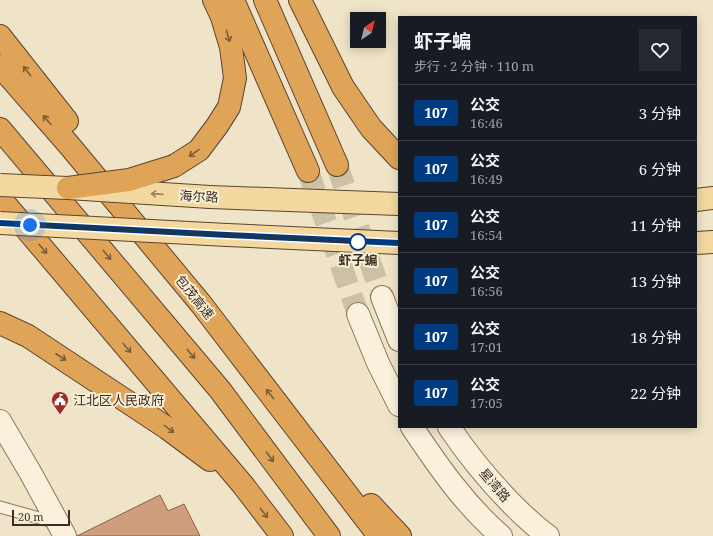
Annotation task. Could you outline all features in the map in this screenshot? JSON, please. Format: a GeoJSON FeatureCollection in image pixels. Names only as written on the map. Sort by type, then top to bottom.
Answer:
{"type":"FeatureCollection","features":[{"type":"Feature","properties":{"kind":"highway"},"geometry":{"type":"LineString","coordinates":[[68,188],[129,180],[174,166],[199,150],[229,107],[235,78],[231,47],[222,17],[214,0]]}},
{"type":"Feature","properties":{"kind":"highway"},"geometry":{"type":"LineString","coordinates":[[233,0],[308,171]]}},
{"type":"Feature","properties":{"kind":"highway"},"geometry":{"type":"LineString","coordinates":[[264,0],[337,165]]}},
{"type":"Feature","properties":{"kind":"highway"},"geometry":{"type":"LineString","coordinates":[[300,0],[343,87],[371,128],[398,157]]}},
{"type":"Feature","properties":{"kind":"highway"},"geometry":{"type":"LineString","coordinates":[[0,36],[145,219],[201,304]]}},
{"type":"Feature","properties":{"kind":"highway","name":"包茂高速"},"geometry":{"type":"LineString","coordinates":[[0,66],[69,145],[201,304],[379,536]]}},
{"type":"Feature","properties":{"kind":"highway"},"geometry":{"type":"LineString","coordinates":[[0,129],[220,390],[329,536]]}},
{"type":"Feature","properties":{"kind":"highway"},"geometry":{"type":"LineString","coordinates":[[0,198],[243,485],[282,536]]}},
{"type":"Feature","properties":{"kind":"highway"},"geometry":{"type":"LineString","coordinates":[[0,323],[28,336],[168,428],[243,485]]}},
{"type":"Feature","properties":{"kind":"highway"},"geometry":{"type":"LineString","coordinates":[[289,418],[400,536]]}},
{"type":"Feature","properties":{"kind":"main road","name":"海尔路"},"geometry":{"type":"LineString","coordinates":[[0,185],[210,197],[398,204]]}},
{"type":"Feature","properties":{"kind":"main road"},"geometry":{"type":"LineString","coordinates":[[697,200],[713,198]]}},
{"type":"Feature","properties":{"kind":"main road"},"geometry":{"type":"LineString","coordinates":[[0,223],[398,243]]}},
{"type":"Feature","properties":{"kind":"main road"},"geometry":{"type":"LineString","coordinates":[[697,243],[713,242]]}},
{"type":"Feature","properties":{"kind":"street"},"geometry":{"type":"LineString","coordinates":[[382,298],[398,338]]}},
{"type":"Feature","properties":{"kind":"street"},"geometry":{"type":"LineString","coordinates":[[358,314],[378,363],[398,403]]}},
{"type":"Feature","properties":{"kind":"street"},"geometry":{"type":"LineString","coordinates":[[0,421],[30,472],[61,530]]}},
{"type":"Feature","properties":{"kind":"street"},"geometry":{"type":"LineString","coordinates":[[413,428],[439,467],[482,520],[501,536]]}},
{"type":"Feature","properties":{"kind":"street","name":"星湾路"},"geometry":{"type":"LineString","coordinates":[[450,428],[462,446],[504,497],[548,536]]}},
{"type":"Feature","properties":{"kind":"lane"},"geometry":{"type":"LineString","coordinates":[[0,507],[61,530]]}},
{"type":"Feature","properties":{"kind":"building"},"geometry":{"type":"Polygon","coordinates":[[[160,495],[168,511],[184,504],[200,536],[77,536],[160,495]]]}},
{"type":"Feature","properties":{"kind":"tunnel"},"geometry":{"type":"LineString","coordinates":[[337,165],[382,297]]}},
{"type":"Feature","properties":{"kind":"tunnel"},"geometry":{"type":"LineString","coordinates":[[308,171],[358,314]]}},
{"type":"Feature","properties":{"kind":"bus line","name":"107"},"geometry":{"type":"LineString","coordinates":[[0,223],[398,243]]}},
{"type":"Feature","properties":{"kind":"place","name":"虾子蝙"},"geometry":{"type":"Point","coordinates":[358,242]}},
{"type":"Feature","properties":{"kind":"place","name":"江北区人民政府"},"geometry":{"type":"Point","coordinates":[60,415]}},
{"type":"Feature","properties":{"kind":"route"},"geometry":{"type":"LineString","coordinates":[[30,225],[358,242]]}}]}
